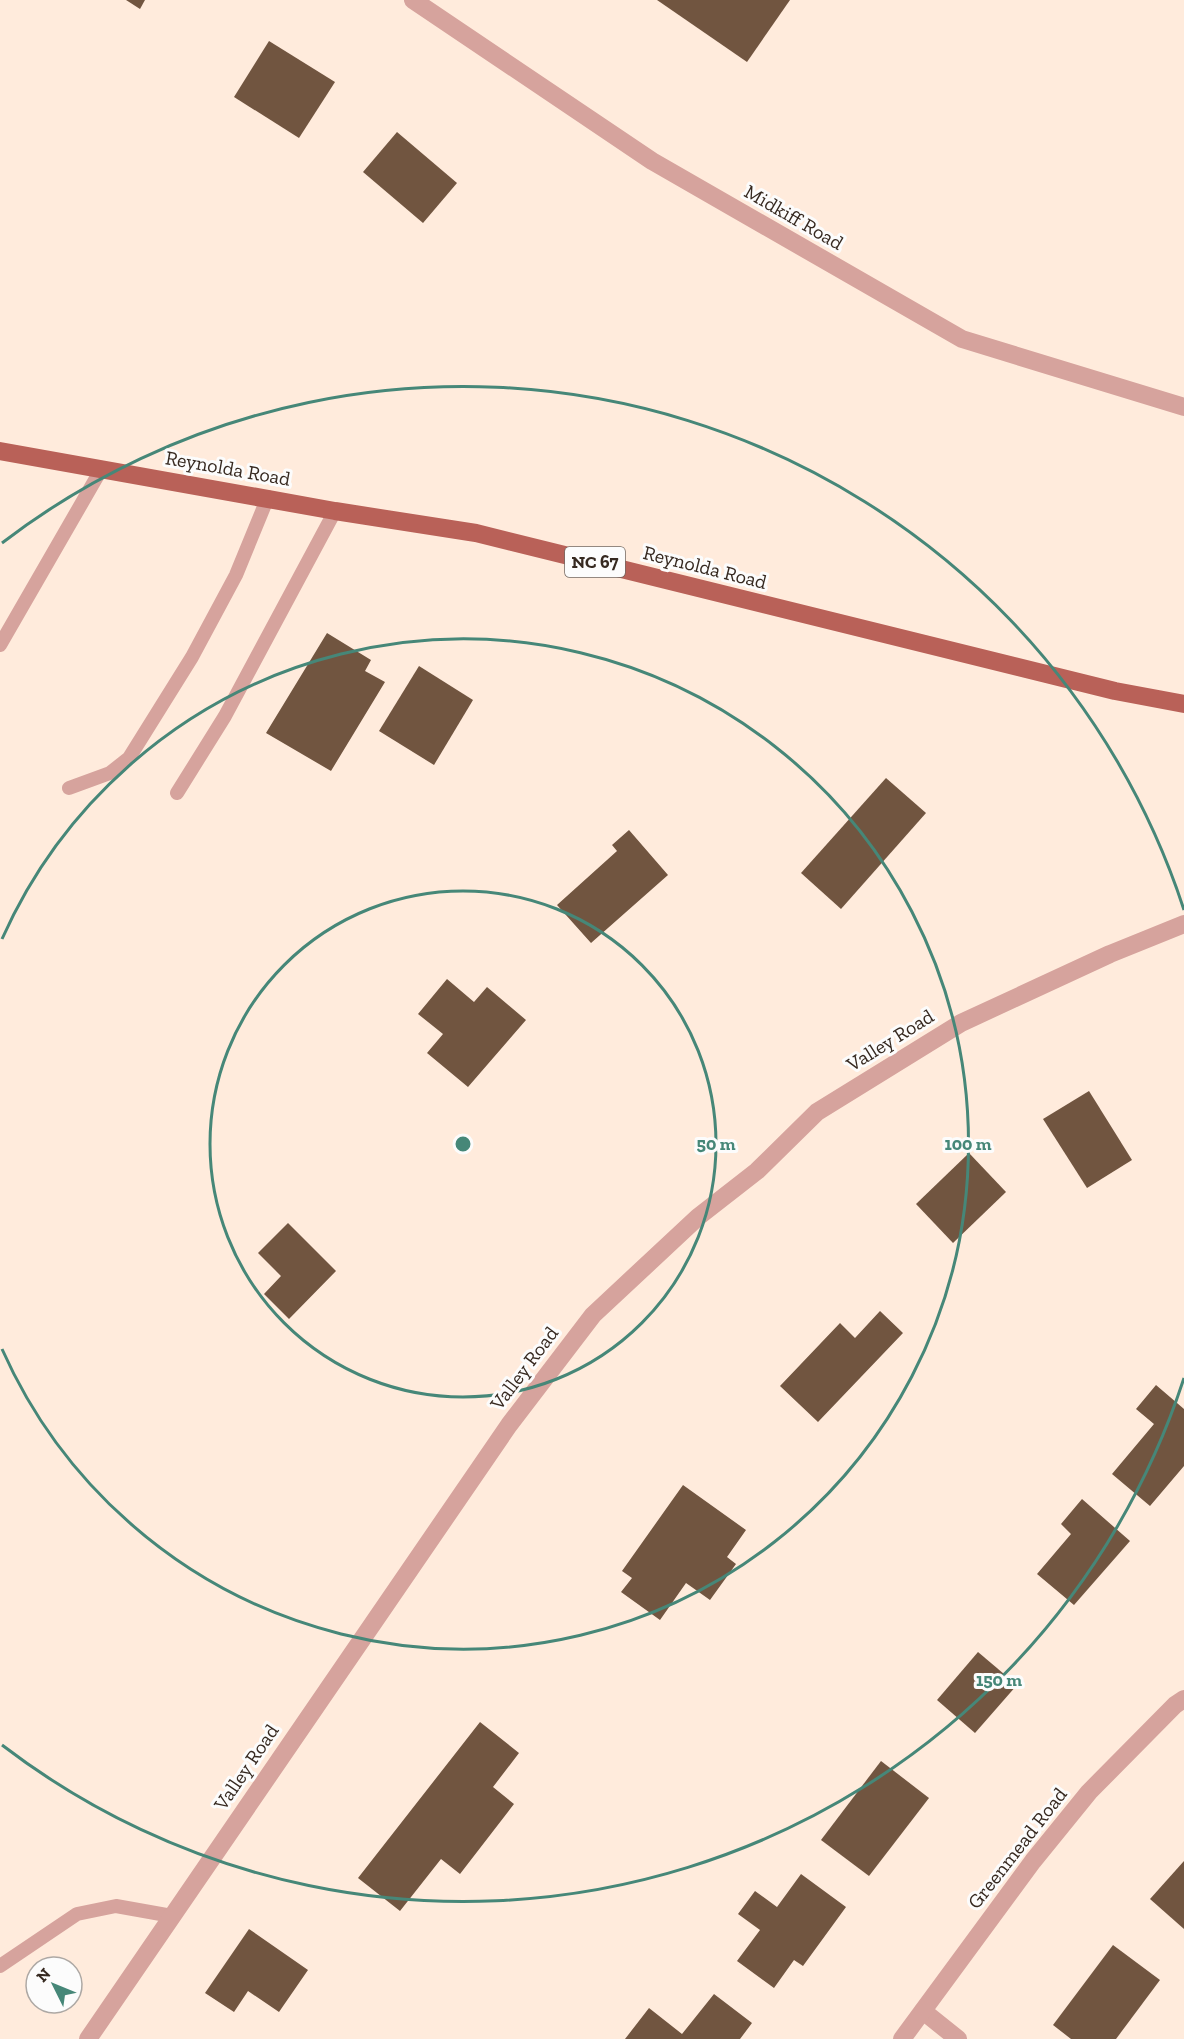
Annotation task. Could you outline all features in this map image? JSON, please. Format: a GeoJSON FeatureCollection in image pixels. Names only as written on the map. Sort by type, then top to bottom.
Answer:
{"type":"FeatureCollection","features":[{"type":"Feature","properties":{"kind":"main road","name":"Reynolda Road"},"geometry":{"type":"LineString","coordinates":[[0,451],[268,497],[335,511],[476,533],[1115,692],[1184,704]]}},
{"type":"Feature","properties":{"kind":"street","name":"Midkiff Road"},"geometry":{"type":"LineString","coordinates":[[413,0],[652,162],[962,339],[1184,407]]}},
{"type":"Feature","properties":{"kind":"street","name":"Valley Road"},"geometry":{"type":"LineString","coordinates":[[88,2039],[509,1425],[593,1315],[698,1217],[757,1171],[817,1112],[961,1023],[1110,954],[1184,924]]}},
{"type":"Feature","properties":{"kind":"street","name":"Greenmead Road"},"geometry":{"type":"LineString","coordinates":[[902,2039],[1033,1861],[1089,1792],[1174,1704],[1184,1699]]}},
{"type":"Feature","properties":{"kind":"street"},"geometry":{"type":"LineString","coordinates":[[923,2012],[958,2039]]}},
{"type":"Feature","properties":{"kind":"lane"},"geometry":{"type":"LineString","coordinates":[[0,645],[102,468]]}},
{"type":"Feature","properties":{"kind":"lane"},"geometry":{"type":"LineString","coordinates":[[69,788],[110,773],[129,758],[192,657],[230,586],[268,497]]}},
{"type":"Feature","properties":{"kind":"lane"},"geometry":{"type":"LineString","coordinates":[[177,793],[225,716],[335,511]]}},
{"type":"Feature","properties":{"kind":"lane"},"geometry":{"type":"LineString","coordinates":[[0,1966],[77,1914],[116,1906],[172,1916]]}},
{"type":"Feature","properties":{"kind":"building"},"geometry":{"type":"Polygon","coordinates":[[[126,0],[145,0],[140,9],[126,0]]]}},
{"type":"Feature","properties":{"kind":"building"},"geometry":{"type":"Polygon","coordinates":[[[657,0],[790,0],[747,62],[657,0]]]}},
{"type":"Feature","properties":{"kind":"building"},"geometry":{"type":"Polygon","coordinates":[[[269,41],[335,82],[299,138],[234,97],[269,41]]]}},
{"type":"Feature","properties":{"kind":"building"},"geometry":{"type":"Polygon","coordinates":[[[397,132],[457,183],[423,223],[363,172],[397,132]]]}},
{"type":"Feature","properties":{"kind":"building"},"geometry":{"type":"Polygon","coordinates":[[[327,633],[371,660],[365,671],[385,682],[331,771],[266,733],[327,633]]]}},
{"type":"Feature","properties":{"kind":"building"},"geometry":{"type":"Polygon","coordinates":[[[419,666],[473,700],[434,765],[379,731],[419,666]]]}},
{"type":"Feature","properties":{"kind":"building"},"geometry":{"type":"Polygon","coordinates":[[[886,778],[926,813],[841,909],[801,873],[886,778]]]}},
{"type":"Feature","properties":{"kind":"building"},"geometry":{"type":"Polygon","coordinates":[[[629,830],[668,875],[591,943],[557,905],[617,851],[612,845],[629,830]]]}},
{"type":"Feature","properties":{"kind":"building"},"geometry":{"type":"Polygon","coordinates":[[[447,979],[474,1002],[487,987],[526,1020],[468,1087],[427,1053],[443,1034],[418,1014],[447,979]]]}},
{"type":"Feature","properties":{"kind":"building"},"geometry":{"type":"Polygon","coordinates":[[[1089,1091],[1132,1160],[1087,1188],[1043,1119],[1089,1091]]]}},
{"type":"Feature","properties":{"kind":"building"},"geometry":{"type":"Polygon","coordinates":[[[969,1153],[1006,1192],[953,1243],[916,1204],[969,1153]]]}},
{"type":"Feature","properties":{"kind":"building"},"geometry":{"type":"Polygon","coordinates":[[[288,1223],[336,1271],[289,1319],[264,1294],[281,1276],[258,1253],[288,1223]]]}},
{"type":"Feature","properties":{"kind":"building"},"geometry":{"type":"Polygon","coordinates":[[[880,1311],[903,1333],[818,1422],[780,1386],[840,1323],[855,1338],[880,1311]]]}},
{"type":"Feature","properties":{"kind":"building"},"geometry":{"type":"Polygon","coordinates":[[[1156,1385],[1184,1409],[1184,1466],[1150,1506],[1112,1474],[1154,1424],[1136,1409],[1156,1385]]]}},
{"type":"Feature","properties":{"kind":"building"},"geometry":{"type":"Polygon","coordinates":[[[683,1485],[746,1530],[727,1557],[736,1564],[710,1600],[686,1583],[660,1620],[621,1592],[632,1578],[622,1571],[683,1485]]]}},
{"type":"Feature","properties":{"kind":"building"},"geometry":{"type":"Polygon","coordinates":[[[1082,1499],[1130,1541],[1074,1605],[1037,1574],[1071,1534],[1061,1524],[1082,1499]]]}},
{"type":"Feature","properties":{"kind":"building"},"geometry":{"type":"Polygon","coordinates":[[[978,1652],[1017,1685],[975,1733],[937,1700],[978,1652]]]}},
{"type":"Feature","properties":{"kind":"building"},"geometry":{"type":"Polygon","coordinates":[[[480,1722],[519,1753],[493,1787],[514,1804],[460,1874],[441,1859],[400,1911],[358,1878],[480,1722]]]}},
{"type":"Feature","properties":{"kind":"building"},"geometry":{"type":"Polygon","coordinates":[[[881,1761],[929,1798],[869,1876],[821,1840],[881,1761]]]}},
{"type":"Feature","properties":{"kind":"building"},"geometry":{"type":"Polygon","coordinates":[[[1184,1861],[1184,1929],[1150,1899],[1184,1861]]]}},
{"type":"Feature","properties":{"kind":"building"},"geometry":{"type":"Polygon","coordinates":[[[801,1874],[846,1907],[803,1966],[794,1960],[774,1988],[737,1961],[760,1930],[738,1914],[755,1891],[777,1907],[801,1874]]]}},
{"type":"Feature","properties":{"kind":"building"},"geometry":{"type":"Polygon","coordinates":[[[249,1929],[308,1970],[279,2012],[248,1991],[234,2012],[205,1993],[249,1929]]]}},
{"type":"Feature","properties":{"kind":"building"},"geometry":{"type":"Polygon","coordinates":[[[1113,1945],[1160,1980],[1116,2039],[1071,2039],[1053,2025],[1113,1945]]]}},
{"type":"Feature","properties":{"kind":"building"},"geometry":{"type":"Polygon","coordinates":[[[714,1994],[752,2023],[740,2039],[625,2039],[649,2008],[682,2034],[714,1994]]]}}]}
